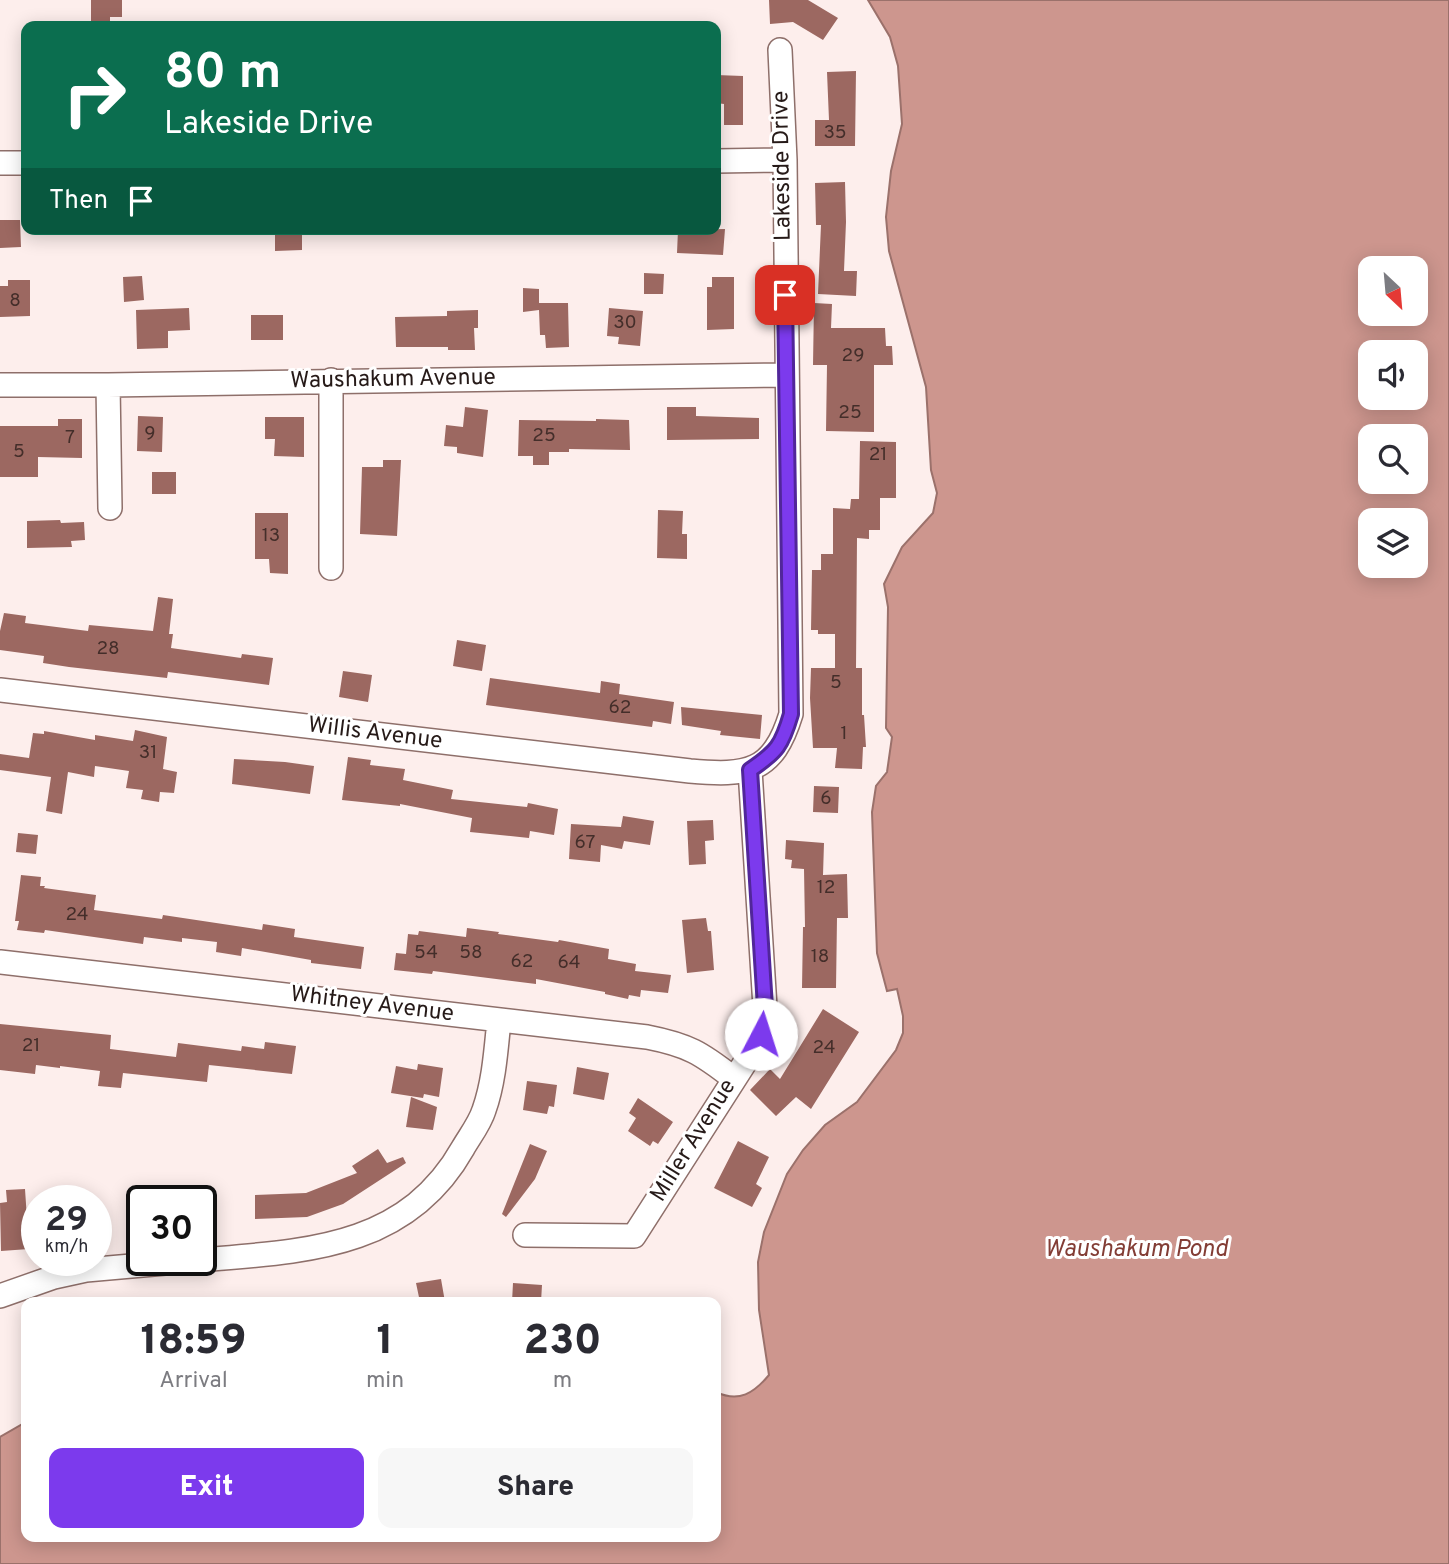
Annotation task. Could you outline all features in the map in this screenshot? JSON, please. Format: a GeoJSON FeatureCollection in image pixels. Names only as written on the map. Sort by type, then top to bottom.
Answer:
{"type":"FeatureCollection","features":[{"type":"Feature","properties":{"kind":"street","name":"Lakeside Drive"},"geometry":{"type":"LineString","coordinates":[[750,770],[771,756],[784,737],[791,714],[785,160],[780,50]]}},
{"type":"Feature","properties":{"kind":"street"},"geometry":{"type":"LineString","coordinates":[[721,161],[785,160]]}},
{"type":"Feature","properties":{"kind":"street"},"geometry":{"type":"LineString","coordinates":[[0,163],[21,163]]}},
{"type":"Feature","properties":{"kind":"street","name":"Waushakum Avenue"},"geometry":{"type":"LineString","coordinates":[[0,385],[786,375]]}},
{"type":"Feature","properties":{"kind":"street"},"geometry":{"type":"LineString","coordinates":[[331,380],[331,568]]}},
{"type":"Feature","properties":{"kind":"street"},"geometry":{"type":"LineString","coordinates":[[107,385],[110,508]]}},
{"type":"Feature","properties":{"kind":"street","name":"Willis Avenue"},"geometry":{"type":"LineString","coordinates":[[0,690],[690,771],[721,774],[750,770]]}},
{"type":"Feature","properties":{"kind":"street","name":"Miller Avenue"},"geometry":{"type":"LineString","coordinates":[[525,1235],[634,1236],[761,1034],[765,1007],[750,770]]}},
{"type":"Feature","properties":{"kind":"street","name":"Whitney Avenue"},"geometry":{"type":"LineString","coordinates":[[0,962],[679,1043],[706,1057],[733,1078]]}},
{"type":"Feature","properties":{"kind":"street"},"geometry":{"type":"LineString","coordinates":[[217,1259],[320,1247],[391,1223],[419,1204],[451,1169],[484,1111],[494,1067],[499,1020]]}},
{"type":"Feature","properties":{"kind":"street"},"geometry":{"type":"LineString","coordinates":[[0,1296],[54,1277],[86,1270],[126,1266]]}},
{"type":"Feature","properties":{"kind":"water","name":"Waushakum Pond"},"geometry":{"type":"Polygon","coordinates":[[[868,0],[1449,0],[1449,1564],[0,1564],[0,1437],[21,1425],[21,1542],[721,1542],[721,1394],[732,1397],[746,1394],[758,1387],[769,1375],[759,1310],[758,1262],[764,1232],[787,1174],[803,1150],[825,1125],[857,1102],[896,1050],[903,1033],[903,1016],[897,989],[887,991],[877,953],[872,812],[876,786],[887,772],[892,737],[886,728],[888,607],[884,584],[902,547],[933,513],[937,493],[931,470],[926,387],[889,251],[886,217],[891,171],[902,124],[898,66],[890,37],[868,0]]]}},
{"type":"Feature","properties":{"kind":"building"},"geometry":{"type":"Polygon","coordinates":[[[91,0],[122,0],[122,17],[110,17],[110,21],[91,21],[91,0]]]}},
{"type":"Feature","properties":{"kind":"building"},"geometry":{"type":"Polygon","coordinates":[[[769,0],[808,0],[838,18],[823,40],[793,22],[770,24],[769,0]]]}},
{"type":"Feature","properties":{"kind":"building"},"geometry":{"type":"Polygon","coordinates":[[[856,71],[855,146],[815,146],[815,120],[829,120],[827,72],[856,71]]]}},
{"type":"Feature","properties":{"kind":"building"},"geometry":{"type":"Polygon","coordinates":[[[721,75],[743,76],[743,125],[724,125],[724,104],[721,104],[721,75]]]}},
{"type":"Feature","properties":{"kind":"building"},"geometry":{"type":"Polygon","coordinates":[[[845,182],[844,271],[857,271],[856,296],[818,294],[821,225],[816,225],[815,183],[845,182]]]}},
{"type":"Feature","properties":{"kind":"building"},"geometry":{"type":"Polygon","coordinates":[[[0,220],[20,220],[21,247],[0,248],[0,220]]]}},
{"type":"Feature","properties":{"kind":"building"},"geometry":{"type":"Polygon","coordinates":[[[721,229],[725,229],[723,255],[677,253],[678,235],[721,235],[721,229]]]}},
{"type":"Feature","properties":{"kind":"building"},"geometry":{"type":"Polygon","coordinates":[[[275,235],[302,235],[302,250],[275,251],[275,235]]]}},
{"type":"Feature","properties":{"kind":"building"},"geometry":{"type":"Polygon","coordinates":[[[644,273],[664,274],[663,294],[644,294],[644,273]]]}},
{"type":"Feature","properties":{"kind":"building"},"geometry":{"type":"Polygon","coordinates":[[[142,276],[144,300],[124,302],[123,277],[142,276]]]}},
{"type":"Feature","properties":{"kind":"building"},"geometry":{"type":"Polygon","coordinates":[[[712,277],[734,277],[734,329],[707,330],[707,287],[712,287],[712,277]]]}},
{"type":"Feature","properties":{"kind":"building"},"geometry":{"type":"Polygon","coordinates":[[[8,280],[30,280],[30,316],[0,317],[0,286],[8,286],[8,280]]]}},
{"type":"Feature","properties":{"kind":"building"},"geometry":{"type":"Polygon","coordinates":[[[523,288],[539,289],[539,303],[568,303],[569,347],[546,348],[545,335],[540,335],[539,310],[523,312],[523,288]]]}},
{"type":"Feature","properties":{"kind":"building"},"geometry":{"type":"Polygon","coordinates":[[[814,303],[832,304],[831,328],[885,328],[886,346],[892,346],[893,365],[874,365],[874,432],[826,431],[827,365],[813,365],[814,303]]]}},
{"type":"Feature","properties":{"kind":"building"},"geometry":{"type":"Polygon","coordinates":[[[189,308],[190,330],[168,331],[168,348],[137,349],[136,310],[189,308]]]}},
{"type":"Feature","properties":{"kind":"building"},"geometry":{"type":"Polygon","coordinates":[[[609,308],[643,311],[640,346],[618,344],[619,337],[607,336],[609,308]]]}},
{"type":"Feature","properties":{"kind":"building"},"geometry":{"type":"Polygon","coordinates":[[[478,310],[478,328],[474,328],[475,350],[396,347],[395,317],[447,316],[447,311],[478,310]]]}},
{"type":"Feature","properties":{"kind":"building"},"geometry":{"type":"Polygon","coordinates":[[[251,315],[283,315],[283,340],[251,340],[251,315]]]}},
{"type":"Feature","properties":{"kind":"building"},"geometry":{"type":"Polygon","coordinates":[[[465,407],[488,410],[483,457],[457,453],[457,447],[444,446],[446,425],[463,427],[465,407]]]}},
{"type":"Feature","properties":{"kind":"building"},"geometry":{"type":"Polygon","coordinates":[[[667,407],[696,407],[696,416],[759,418],[759,439],[667,440],[667,407]]]}},
{"type":"Feature","properties":{"kind":"building"},"geometry":{"type":"Polygon","coordinates":[[[138,416],[163,417],[162,452],[137,451],[138,416]]]}},
{"type":"Feature","properties":{"kind":"building"},"geometry":{"type":"Polygon","coordinates":[[[265,417],[304,417],[304,457],[274,456],[275,439],[265,439],[265,417]]]}},
{"type":"Feature","properties":{"kind":"building"},"geometry":{"type":"Polygon","coordinates":[[[58,419],[82,419],[82,458],[38,457],[38,477],[0,477],[0,426],[58,426],[58,419]]]}},
{"type":"Feature","properties":{"kind":"building"},"geometry":{"type":"Polygon","coordinates":[[[519,420],[629,420],[630,450],[569,449],[569,452],[549,452],[549,465],[533,465],[533,456],[518,456],[519,420]]]}},
{"type":"Feature","properties":{"kind":"building"},"geometry":{"type":"Polygon","coordinates":[[[860,441],[896,442],[896,498],[880,498],[880,530],[869,530],[869,539],[857,538],[856,668],[862,668],[862,715],[866,747],[863,747],[862,769],[835,768],[837,748],[813,748],[810,698],[811,668],[835,668],[835,634],[818,634],[818,630],[811,630],[812,570],[821,570],[821,554],[833,554],[833,508],[850,509],[851,499],[859,499],[860,441]]]}},
{"type":"Feature","properties":{"kind":"building"},"geometry":{"type":"Polygon","coordinates":[[[383,460],[401,460],[397,536],[360,534],[362,467],[383,467],[383,460]]]}},
{"type":"Feature","properties":{"kind":"building"},"geometry":{"type":"Polygon","coordinates":[[[152,472],[176,472],[176,494],[152,494],[152,472]]]}},
{"type":"Feature","properties":{"kind":"building"},"geometry":{"type":"Polygon","coordinates":[[[658,510],[683,511],[682,534],[687,534],[687,559],[657,558],[658,510]]]}},
{"type":"Feature","properties":{"kind":"building"},"geometry":{"type":"Polygon","coordinates":[[[255,513],[288,513],[288,574],[270,573],[269,559],[255,559],[255,513]]]}},
{"type":"Feature","properties":{"kind":"building"},"geometry":{"type":"Polygon","coordinates":[[[60,520],[61,523],[84,522],[85,540],[71,541],[72,547],[27,548],[27,521],[60,520]]]}},
{"type":"Feature","properties":{"kind":"building"},"geometry":{"type":"Polygon","coordinates":[[[158,597],[173,599],[169,634],[173,634],[171,648],[241,658],[242,654],[273,658],[269,685],[168,672],[167,678],[69,667],[43,663],[44,656],[0,650],[4,613],[26,616],[25,623],[88,631],[89,625],[153,631],[158,597]]]}},
{"type":"Feature","properties":{"kind":"building"},"geometry":{"type":"Polygon","coordinates":[[[457,640],[486,645],[482,671],[453,666],[457,640]]]}},
{"type":"Feature","properties":{"kind":"building"},"geometry":{"type":"Polygon","coordinates":[[[343,671],[372,675],[368,702],[339,697],[343,671]]]}},
{"type":"Feature","properties":{"kind":"building"},"geometry":{"type":"Polygon","coordinates":[[[490,678],[600,693],[601,681],[620,684],[619,694],[674,702],[671,724],[653,721],[652,727],[486,705],[490,678]]]}},
{"type":"Feature","properties":{"kind":"building"},"geometry":{"type":"Polygon","coordinates":[[[681,707],[762,715],[760,739],[720,735],[721,731],[682,725],[681,707]]]}},
{"type":"Feature","properties":{"kind":"building"},"geometry":{"type":"Polygon","coordinates":[[[135,730],[167,737],[163,769],[177,772],[174,793],[160,792],[159,802],[141,799],[143,790],[126,788],[129,771],[95,766],[94,777],[68,772],[62,814],[46,811],[51,777],[0,770],[0,754],[29,758],[33,733],[44,734],[44,731],[95,740],[95,735],[133,741],[135,730]]]}},
{"type":"Feature","properties":{"kind":"building"},"geometry":{"type":"Polygon","coordinates":[[[348,757],[371,760],[370,765],[405,769],[403,780],[453,790],[451,799],[527,807],[528,803],[558,809],[554,835],[530,831],[529,838],[470,832],[472,818],[400,804],[342,800],[348,757]]]}},
{"type":"Feature","properties":{"kind":"building"},"geometry":{"type":"Polygon","coordinates":[[[234,759],[314,766],[310,794],[232,784],[234,759]]]}},
{"type":"Feature","properties":{"kind":"building"},"geometry":{"type":"Polygon","coordinates":[[[814,786],[839,787],[838,813],[813,812],[814,786]]]}},
{"type":"Feature","properties":{"kind":"building"},"geometry":{"type":"Polygon","coordinates":[[[623,816],[654,821],[650,845],[624,841],[622,849],[601,845],[600,862],[569,859],[571,824],[621,827],[623,816]]]}},
{"type":"Feature","properties":{"kind":"building"},"geometry":{"type":"Polygon","coordinates":[[[713,820],[714,840],[705,841],[706,864],[689,865],[687,821],[713,820]]]}},
{"type":"Feature","properties":{"kind":"building"},"geometry":{"type":"Polygon","coordinates":[[[18,833],[38,835],[36,854],[16,852],[18,833]]]}},
{"type":"Feature","properties":{"kind":"building"},"geometry":{"type":"Polygon","coordinates":[[[786,840],[824,843],[823,875],[847,874],[848,918],[837,918],[836,988],[802,988],[804,869],[791,868],[792,860],[785,859],[786,840]]]}},
{"type":"Feature","properties":{"kind":"building"},"geometry":{"type":"Polygon","coordinates":[[[21,875],[41,877],[40,886],[45,886],[44,888],[96,895],[94,910],[162,919],[163,915],[262,930],[263,924],[295,929],[294,937],[364,947],[361,969],[311,963],[311,960],[242,948],[241,956],[216,952],[217,942],[182,938],[182,942],[144,937],[143,944],[45,930],[44,933],[17,930],[19,921],[15,921],[21,875]]]}},
{"type":"Feature","properties":{"kind":"building"},"geometry":{"type":"Polygon","coordinates":[[[706,918],[708,931],[711,931],[714,970],[687,973],[682,920],[706,918]]]}},
{"type":"Feature","properties":{"kind":"building"},"geometry":{"type":"Polygon","coordinates":[[[467,928],[609,949],[608,959],[636,964],[635,971],[671,975],[668,993],[641,990],[640,997],[629,995],[628,999],[536,979],[536,984],[433,971],[432,974],[394,970],[396,953],[406,954],[408,934],[418,935],[419,931],[466,937],[467,928]]]}},
{"type":"Feature","properties":{"kind":"building"},"geometry":{"type":"Polygon","coordinates":[[[823,1009],[859,1032],[811,1109],[796,1097],[776,1116],[750,1090],[770,1069],[780,1079],[823,1009]]]}},
{"type":"Feature","properties":{"kind":"building"},"geometry":{"type":"Polygon","coordinates":[[[0,1024],[111,1035],[110,1049],[176,1057],[178,1043],[241,1051],[242,1046],[264,1049],[265,1042],[296,1046],[292,1074],[209,1065],[207,1082],[123,1073],[121,1088],[98,1086],[100,1071],[36,1065],[35,1074],[0,1070],[0,1024]]]}},
{"type":"Feature","properties":{"kind":"building"},"geometry":{"type":"Polygon","coordinates":[[[418,1064],[443,1068],[439,1097],[424,1094],[423,1098],[391,1093],[396,1066],[417,1070],[418,1064]]]}},
{"type":"Feature","properties":{"kind":"building"},"geometry":{"type":"Polygon","coordinates":[[[577,1067],[609,1073],[604,1100],[573,1094],[577,1067]]]}},
{"type":"Feature","properties":{"kind":"building"},"geometry":{"type":"Polygon","coordinates":[[[527,1081],[557,1085],[554,1107],[549,1106],[547,1114],[523,1110],[527,1081]]]}},
{"type":"Feature","properties":{"kind":"building"},"geometry":{"type":"Polygon","coordinates":[[[411,1097],[437,1107],[433,1130],[406,1127],[411,1097]]]}},
{"type":"Feature","properties":{"kind":"building"},"geometry":{"type":"Polygon","coordinates":[[[638,1098],[673,1122],[658,1144],[653,1141],[650,1146],[628,1131],[636,1118],[629,1113],[638,1098]]]}},
{"type":"Feature","properties":{"kind":"building"},"geometry":{"type":"Polygon","coordinates":[[[738,1141],[769,1157],[756,1184],[762,1188],[752,1207],[714,1188],[738,1141]]]}},
{"type":"Feature","properties":{"kind":"building"},"geometry":{"type":"Polygon","coordinates":[[[530,1144],[547,1151],[535,1179],[506,1217],[502,1214],[530,1144]]]}},
{"type":"Feature","properties":{"kind":"building"},"geometry":{"type":"Polygon","coordinates":[[[378,1149],[387,1163],[403,1157],[406,1163],[343,1204],[307,1217],[255,1219],[255,1195],[306,1193],[357,1173],[352,1166],[378,1149]]]}},
{"type":"Feature","properties":{"kind":"building"},"geometry":{"type":"Polygon","coordinates":[[[21,1189],[21,1250],[1,1251],[0,1203],[7,1202],[6,1190],[21,1189]]]}},
{"type":"Feature","properties":{"kind":"building"},"geometry":{"type":"Polygon","coordinates":[[[441,1279],[444,1297],[419,1297],[416,1283],[441,1279]]]}},
{"type":"Feature","properties":{"kind":"building"},"geometry":{"type":"Polygon","coordinates":[[[513,1283],[542,1285],[541,1297],[512,1297],[513,1283]]]}},
{"type":"Feature","properties":{"kind":"route"},"geometry":{"type":"LineString","coordinates":[[761,1034],[765,1007],[750,770],[771,756],[784,737],[791,714],[785,295]]}}]}
